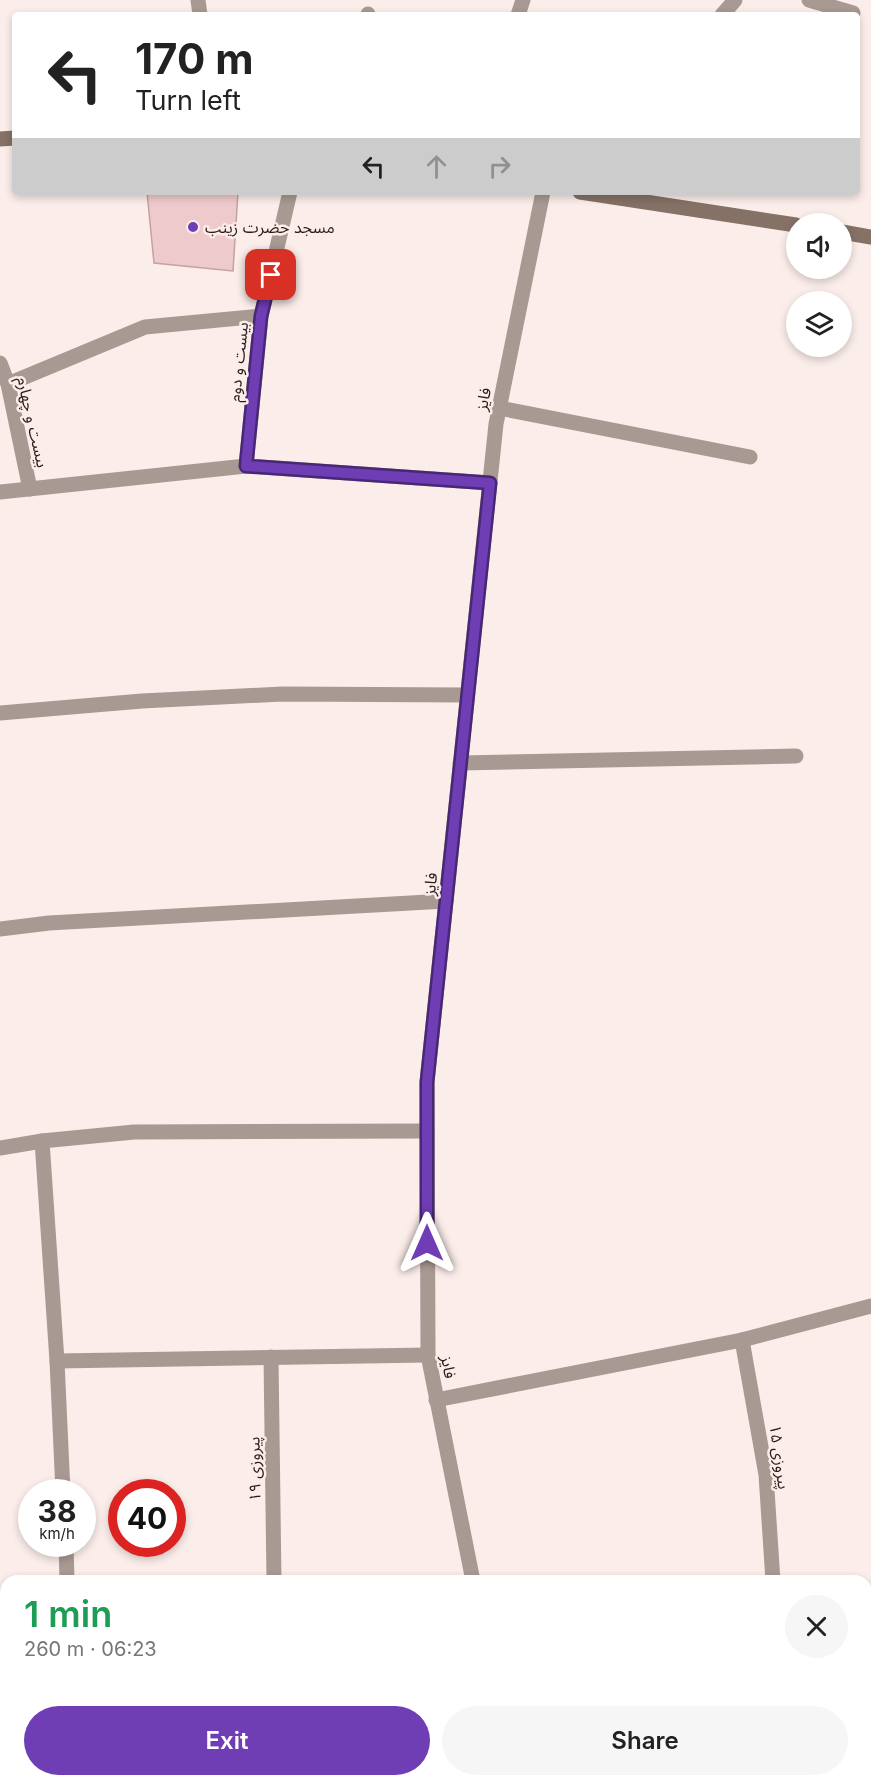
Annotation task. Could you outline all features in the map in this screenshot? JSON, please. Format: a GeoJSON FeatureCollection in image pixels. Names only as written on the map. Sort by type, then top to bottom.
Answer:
{"type":"FeatureCollection","features":[{"type":"Feature","properties":{"kind":"main road"},"geometry":{"type":"LineString","coordinates":[[601,195],[786,223]]}},
{"type":"Feature","properties":{"kind":"main road"},"geometry":{"type":"LineString","coordinates":[[852,234],[871,237]]}},
{"type":"Feature","properties":{"kind":"street"},"geometry":{"type":"LineString","coordinates":[[725,12],[735,0]]}},
{"type":"Feature","properties":{"kind":"street"},"geometry":{"type":"LineString","coordinates":[[809,0],[848,12]]}},
{"type":"Feature","properties":{"kind":"street","name":"بیست و دوم"},"geometry":{"type":"LineString","coordinates":[[246,466],[261,316],[289,195]]}},
{"type":"Feature","properties":{"kind":"street","name":"فایز"},"geometry":{"type":"LineString","coordinates":[[472,1575],[428,1355],[427,1082],[496,424],[542,195]]}},
{"type":"Feature","properties":{"kind":"street"},"geometry":{"type":"LineString","coordinates":[[8,384],[145,327],[261,316]]}},
{"type":"Feature","properties":{"kind":"street","name":"بیست و چهارم"},"geometry":{"type":"LineString","coordinates":[[0,363],[8,384],[30,489]]}},
{"type":"Feature","properties":{"kind":"street"},"geometry":{"type":"LineString","coordinates":[[500,408],[750,457]]}},
{"type":"Feature","properties":{"kind":"street"},"geometry":{"type":"LineString","coordinates":[[0,492],[246,466],[490,483]]}},
{"type":"Feature","properties":{"kind":"street"},"geometry":{"type":"LineString","coordinates":[[0,713],[142,701],[271,694],[467,695]]}},
{"type":"Feature","properties":{"kind":"street"},"geometry":{"type":"LineString","coordinates":[[460,763],[796,756]]}},
{"type":"Feature","properties":{"kind":"street"},"geometry":{"type":"LineString","coordinates":[[0,929],[49,923],[446,901]]}},
{"type":"Feature","properties":{"kind":"street"},"geometry":{"type":"LineString","coordinates":[[0,1148],[42,1141],[134,1132],[427,1131]]}},
{"type":"Feature","properties":{"kind":"street"},"geometry":{"type":"LineString","coordinates":[[42,1141],[62,1479]]}},
{"type":"Feature","properties":{"kind":"street"},"geometry":{"type":"LineString","coordinates":[[436,1400],[742,1340],[871,1306]]}},
{"type":"Feature","properties":{"kind":"street","name":"پیروزی ۱۵"},"geometry":{"type":"LineString","coordinates":[[742,1340],[766,1474],[773,1575]]}},
{"type":"Feature","properties":{"kind":"street"},"geometry":{"type":"LineString","coordinates":[[57,1361],[428,1355]]}},
{"type":"Feature","properties":{"kind":"street","name":"پیروزی ۱۹"},"geometry":{"type":"LineString","coordinates":[[271,1357],[274,1575]]}},
{"type":"Feature","properties":{"kind":"street"},"geometry":{"type":"LineString","coordinates":[[67,1557],[68,1575]]}},
{"type":"Feature","properties":{"kind":"building","name":"مسجد حضرت زینب"},"geometry":{"type":"Polygon","coordinates":[[[147,195],[238,195],[233,271],[154,263],[147,195]]]}},
{"type":"Feature","properties":{"kind":"place","name":"مسجد حضرت زینب"},"geometry":{"type":"Point","coordinates":[193,227]}},
{"type":"Feature","properties":{"kind":"route"},"geometry":{"type":"LineString","coordinates":[[271,275],[261,316],[246,466],[490,483],[427,1082],[427,1243]]}}]}
